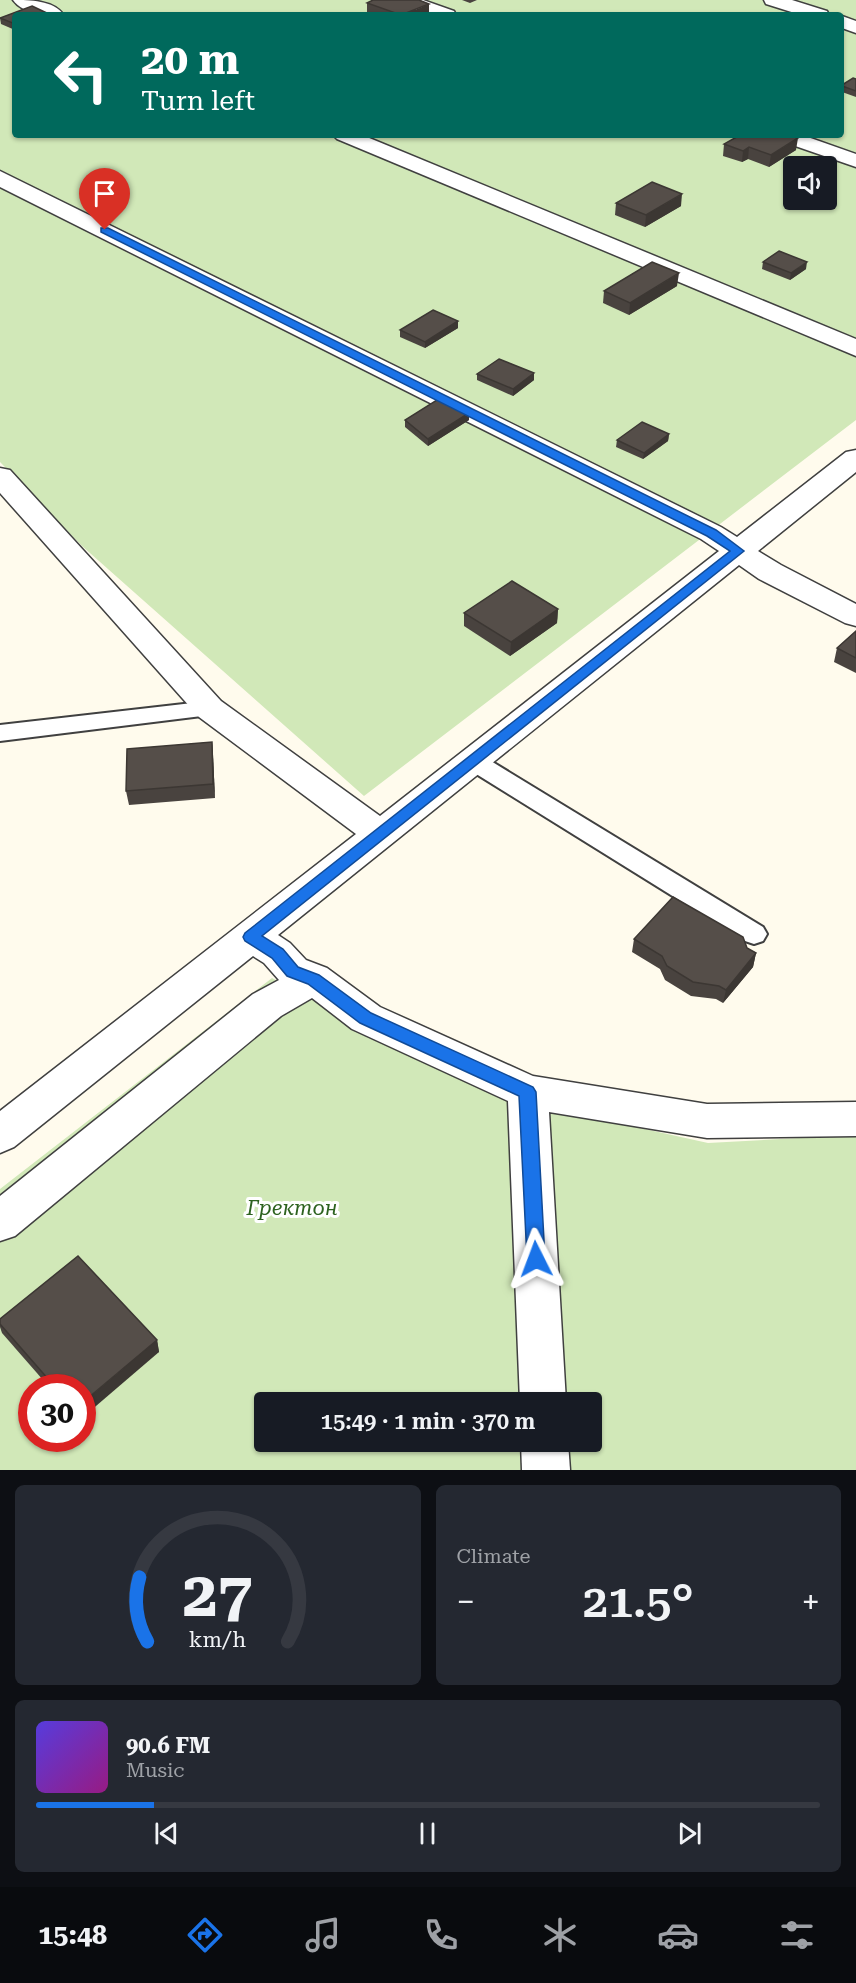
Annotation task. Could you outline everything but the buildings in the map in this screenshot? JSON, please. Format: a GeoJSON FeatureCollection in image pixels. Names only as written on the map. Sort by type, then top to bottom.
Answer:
{"type":"FeatureCollection","features":[{"type":"Feature","properties":{"kind":"street"},"geometry":{"type":"LineString","coordinates":[[39,8],[61,0]]}},
{"type":"Feature","properties":{"kind":"street"},"geometry":{"type":"LineString","coordinates":[[405,0],[439,12]]}},
{"type":"Feature","properties":{"kind":"street"},"geometry":{"type":"LineString","coordinates":[[772,0],[810,12]]}},
{"type":"Feature","properties":{"kind":"street"},"geometry":{"type":"LineString","coordinates":[[351,138],[856,348]]}},
{"type":"Feature","properties":{"kind":"street"},"geometry":{"type":"LineString","coordinates":[[790,138],[856,162]]}},
{"type":"Feature","properties":{"kind":"street"},"geometry":{"type":"LineString","coordinates":[[0,178],[711,533],[770,572],[856,616]]}},
{"type":"Feature","properties":{"kind":"street"},"geometry":{"type":"LineString","coordinates":[[0,1135],[856,458]]}},
{"type":"Feature","properties":{"kind":"street"},"geometry":{"type":"LineString","coordinates":[[0,476],[210,709],[380,834]]}},
{"type":"Feature","properties":{"kind":"street"},"geometry":{"type":"LineString","coordinates":[[251,937],[277,953],[293,971],[314,979],[366,1018],[528,1092],[707,1121],[856,1119]]}},
{"type":"Feature","properties":{"kind":"street"},"geometry":{"type":"LineString","coordinates":[[0,1222],[267,1005],[314,979]]}},
{"type":"Feature","properties":{"kind":"street"},"geometry":{"type":"LineString","coordinates":[[528,1092],[543,1392]]}},
{"type":"Feature","properties":{"kind":"street"},"geometry":{"type":"LineString","coordinates":[[545,1452],[546,1470]]}},
{"type":"Feature","properties":{"kind":"lane"},"geometry":{"type":"LineString","coordinates":[[0,733],[210,709]]}},
{"type":"Feature","properties":{"kind":"lane"},"geometry":{"type":"LineString","coordinates":[[473,760],[754,934]]}},
{"type":"Feature","properties":{"kind":"green space"},"geometry":{"type":"Polygon","coordinates":[[[0,0],[856,0],[856,420],[364,796],[82,546],[0,462],[0,0]]]}},
{"type":"Feature","properties":{"kind":"green space","name":"Гректон"},"geometry":{"type":"Polygon","coordinates":[[[272,978],[496,1096],[708,1143],[856,1135],[856,1470],[0,1470],[0,1189],[272,978]]]}},
{"type":"Feature","properties":{"kind":"route"},"geometry":{"type":"LineString","coordinates":[[105,230],[711,533],[738,551],[251,937],[277,953],[293,971],[314,979],[366,1018],[528,1092],[536,1259]]}}]}
